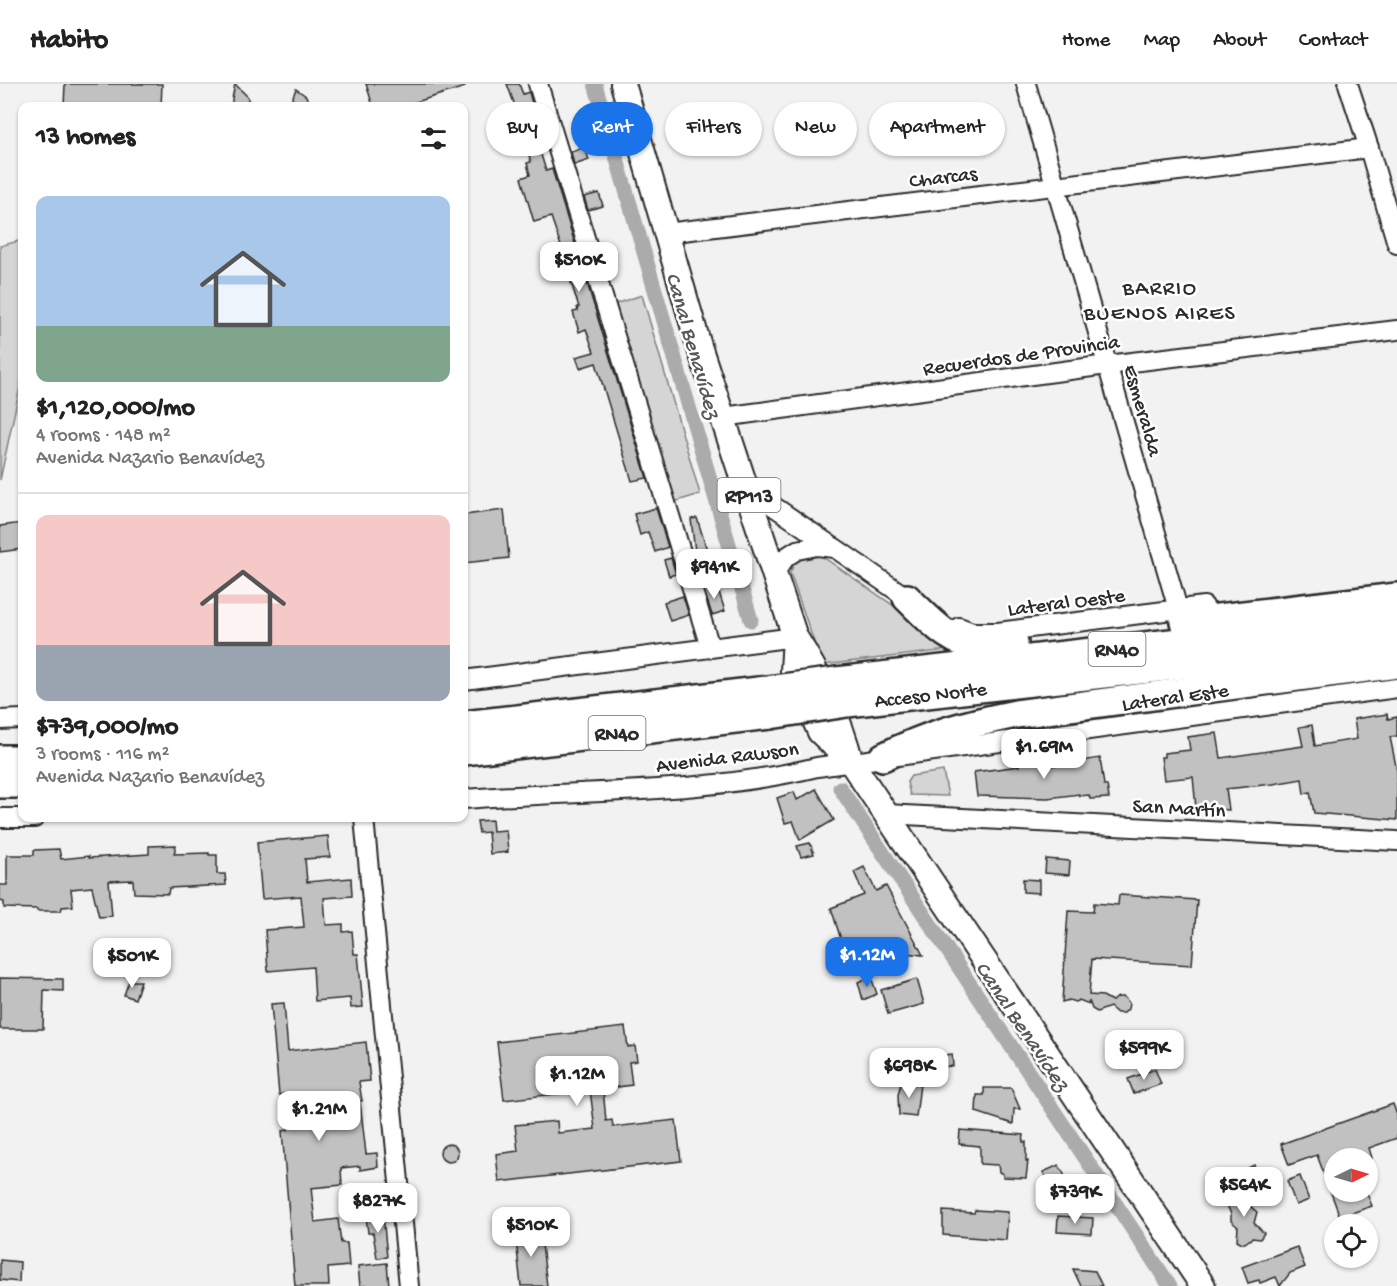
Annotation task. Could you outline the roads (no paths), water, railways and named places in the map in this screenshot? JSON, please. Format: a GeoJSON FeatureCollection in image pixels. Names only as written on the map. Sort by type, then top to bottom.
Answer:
{"type":"FeatureCollection","features":[{"type":"Feature","properties":{"kind":"highway"},"geometry":{"type":"LineString","coordinates":[[907,598],[945,633],[980,646],[1397,597]]}},
{"type":"Feature","properties":{"kind":"highway","name":"Acceso Norte"},"geometry":{"type":"LineString","coordinates":[[468,750],[765,703],[1397,617]]}},
{"type":"Feature","properties":{"kind":"highway","name":"Acceso Norte"},"geometry":{"type":"LineString","coordinates":[[842,692],[1397,641]]}},
{"type":"Feature","properties":{"kind":"highway"},"geometry":{"type":"LineString","coordinates":[[883,758],[906,746],[956,727],[1016,714],[1397,664]]}},
{"type":"Feature","properties":{"kind":"highway","name":"Acceso Norte"},"geometry":{"type":"LineString","coordinates":[[468,725],[765,703]]}},
{"type":"Feature","properties":{"kind":"highway"},"geometry":{"type":"LineString","coordinates":[[0,759],[18,759]]}},
{"type":"Feature","properties":{"kind":"highway"},"geometry":{"type":"LineString","coordinates":[[0,784],[18,784]]}},
{"type":"Feature","properties":{"kind":"main road","name":"RP113"},"geometry":{"type":"LineString","coordinates":[[623,84],[699,346],[795,637],[814,667],[842,727],[851,762],[1203,1286]]}},
{"type":"Feature","properties":{"kind":"street"},"geometry":{"type":"LineString","coordinates":[[538,84],[710,647]]}},
{"type":"Feature","properties":{"kind":"street","name":"Esmeralda"},"geometry":{"type":"LineString","coordinates":[[1026,84],[1178,609]]}},
{"type":"Feature","properties":{"kind":"street"},"geometry":{"type":"LineString","coordinates":[[1348,84],[1397,244]]}},
{"type":"Feature","properties":{"kind":"street","name":"Charcas"},"geometry":{"type":"LineString","coordinates":[[666,233],[1369,148]]}},
{"type":"Feature","properties":{"kind":"street","name":"Recuerdos de Provincia"},"geometry":{"type":"LineString","coordinates":[[723,417],[1107,365],[1397,330]]}},
{"type":"Feature","properties":{"kind":"street","name":"Lateral Oeste"},"geometry":{"type":"LineString","coordinates":[[747,488],[907,598],[952,624],[972,632],[998,632],[1397,584]]}},
{"type":"Feature","properties":{"kind":"street"},"geometry":{"type":"LineString","coordinates":[[774,573],[786,557],[797,550],[817,546],[835,548]]}},
{"type":"Feature","properties":{"kind":"street"},"geometry":{"type":"LineString","coordinates":[[468,679],[795,637]]}},
{"type":"Feature","properties":{"kind":"street","name":"Lateral Este"},"geometry":{"type":"LineString","coordinates":[[851,762],[1397,688]]}},
{"type":"Feature","properties":{"kind":"street"},"geometry":{"type":"LineString","coordinates":[[0,720],[18,719]]}},
{"type":"Feature","properties":{"kind":"street","name":"Avenida Rawson"},"geometry":{"type":"LineString","coordinates":[[468,799],[675,788],[851,762]]}},
{"type":"Feature","properties":{"kind":"street","name":"San Martín"},"geometry":{"type":"LineString","coordinates":[[886,814],[1397,841]]}},
{"type":"Feature","properties":{"kind":"street"},"geometry":{"type":"LineString","coordinates":[[0,818],[18,818]]}},
{"type":"Feature","properties":{"kind":"street"},"geometry":{"type":"LineString","coordinates":[[364,822],[409,1286]]}},
{"type":"Feature","properties":{"kind":"waterway","name":"Canal Benavídez"},"geometry":{"type":"LineString","coordinates":[[595,84],[751,620]]}},
{"type":"Feature","properties":{"kind":"waterway","name":"Canal Benavídez"},"geometry":{"type":"LineString","coordinates":[[840,788],[1170,1286]]}},
{"type":"Feature","properties":{"kind":"district","name":"BARRIO BUENOS AIRES"},"geometry":{"type":"Point","coordinates":[1160,298]}}]}
